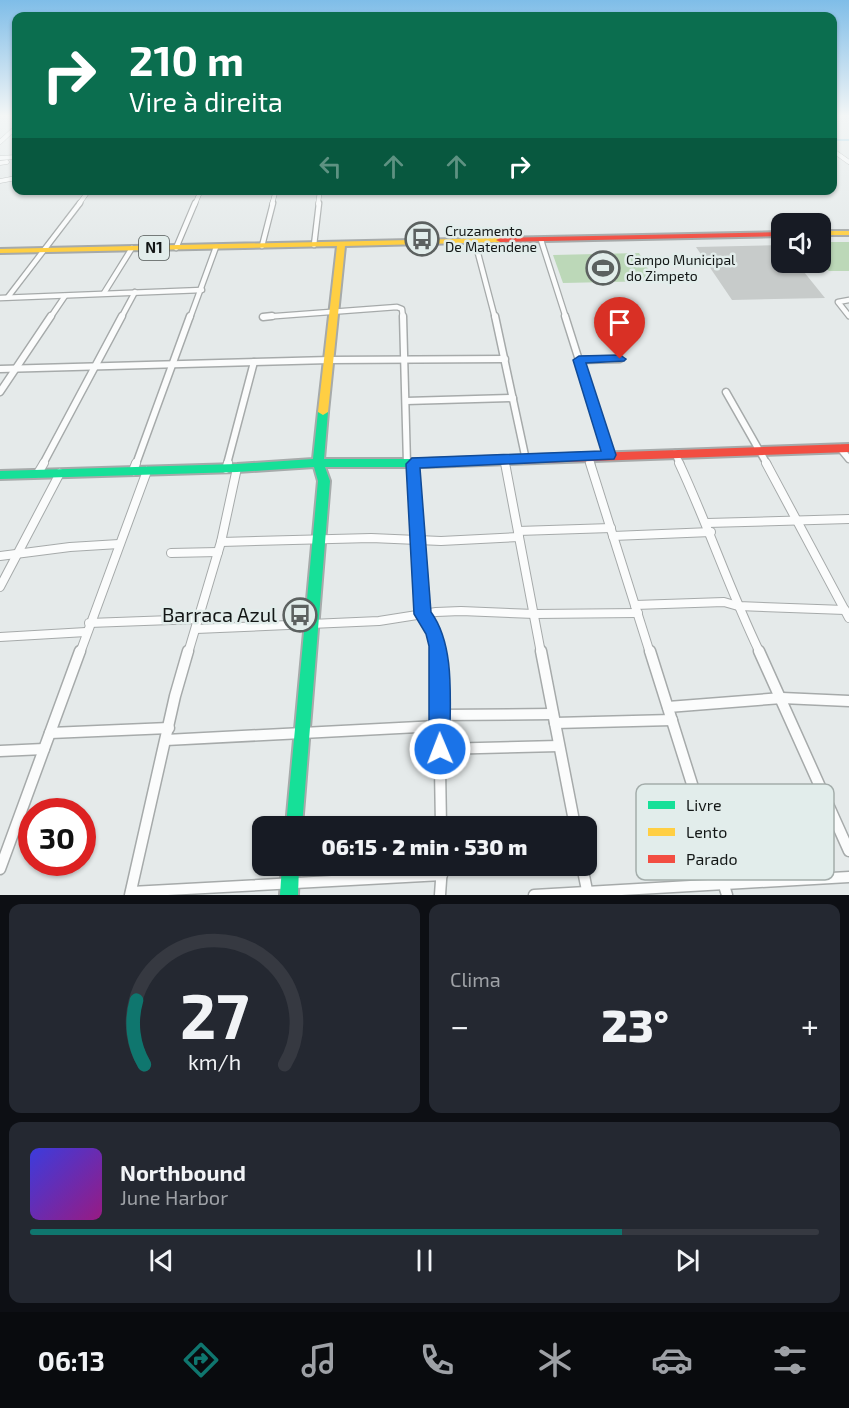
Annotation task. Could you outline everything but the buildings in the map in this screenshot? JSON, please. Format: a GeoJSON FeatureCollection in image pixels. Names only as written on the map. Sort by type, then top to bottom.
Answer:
{"type":"FeatureCollection","features":[{"type":"Feature","properties":{"kind":"main road"},"geometry":{"type":"LineString","coordinates":[[831,233],[849,232]]}},
{"type":"Feature","properties":{"kind":"main road","name":"N1"},"geometry":{"type":"LineString","coordinates":[[0,251],[771,234]]}},
{"type":"Feature","properties":{"kind":"main road"},"geometry":{"type":"LineString","coordinates":[[295,816],[324,481],[318,463],[341,245]]}},
{"type":"Feature","properties":{"kind":"main road"},"geometry":{"type":"LineString","coordinates":[[0,475],[318,463],[410,464],[845,448]]}},
{"type":"Feature","properties":{"kind":"street"},"geometry":{"type":"LineString","coordinates":[[0,163],[7,162]]}},
{"type":"Feature","properties":{"kind":"street"},"geometry":{"type":"LineString","coordinates":[[8,297],[46,250],[85,195]]}},
{"type":"Feature","properties":{"kind":"street"},"geometry":{"type":"LineString","coordinates":[[176,248],[199,195]]}},
{"type":"Feature","properties":{"kind":"street"},"geometry":{"type":"LineString","coordinates":[[262,246],[275,195]]}},
{"type":"Feature","properties":{"kind":"street"},"geometry":{"type":"LineString","coordinates":[[314,245],[319,195]]}},
{"type":"Feature","properties":{"kind":"street"},"geometry":{"type":"LineString","coordinates":[[541,240],[609,455]]}},
{"type":"Feature","properties":{"kind":"street"},"geometry":{"type":"LineString","coordinates":[[475,242],[505,359],[526,459]]}},
{"type":"Feature","properties":{"kind":"street"},"geometry":{"type":"LineString","coordinates":[[133,471],[202,290],[216,247]]}},
{"type":"Feature","properties":{"kind":"street"},"geometry":{"type":"LineString","coordinates":[[104,293],[132,248]]}},
{"type":"Feature","properties":{"kind":"street"},"geometry":{"type":"LineString","coordinates":[[0,298],[202,290]]}},
{"type":"Feature","properties":{"kind":"street"},"geometry":{"type":"LineString","coordinates":[[38,474],[135,291]]}},
{"type":"Feature","properties":{"kind":"street"},"geometry":{"type":"LineString","coordinates":[[0,392],[65,296]]}},
{"type":"Feature","properties":{"kind":"street"},"geometry":{"type":"LineString","coordinates":[[849,300],[838,302],[849,316]]}},
{"type":"Feature","properties":{"kind":"street"},"geometry":{"type":"LineString","coordinates":[[263,317],[402,309],[410,464],[422,614],[434,630],[438,646],[441,816]]}},
{"type":"Feature","properties":{"kind":"street"},"geometry":{"type":"LineString","coordinates":[[0,369],[330,360],[505,359]]}},
{"type":"Feature","properties":{"kind":"street"},"geometry":{"type":"LineString","coordinates":[[579,360],[620,359]]}},
{"type":"Feature","properties":{"kind":"street"},"geometry":{"type":"LineString","coordinates":[[254,362],[231,468],[219,547],[200,620],[188,648],[131,894],[290,889],[394,876]]}},
{"type":"Feature","properties":{"kind":"street"},"geometry":{"type":"LineString","coordinates":[[196,629],[379,621],[461,611],[535,614],[724,602],[738,606],[846,608],[726,392]]}},
{"type":"Feature","properties":{"kind":"street"},"geometry":{"type":"LineString","coordinates":[[406,401],[513,398]]}},
{"type":"Feature","properties":{"kind":"street"},"geometry":{"type":"LineString","coordinates":[[845,448],[849,459]]}},
{"type":"Feature","properties":{"kind":"street"},"geometry":{"type":"LineString","coordinates":[[675,453],[709,528],[738,606],[822,784]]}},
{"type":"Feature","properties":{"kind":"street"},"geometry":{"type":"LineString","coordinates":[[588,456],[692,784]]}},
{"type":"Feature","properties":{"kind":"street"},"geometry":{"type":"LineString","coordinates":[[504,460],[573,816]]}},
{"type":"Feature","properties":{"kind":"street"},"geometry":{"type":"LineString","coordinates":[[0,869],[147,471]]}},
{"type":"Feature","properties":{"kind":"street"},"geometry":{"type":"LineString","coordinates":[[0,587],[60,473]]}},
{"type":"Feature","properties":{"kind":"street"},"geometry":{"type":"LineString","coordinates":[[171,553],[319,539],[416,538],[441,541],[518,534],[709,528],[849,519]]}},
{"type":"Feature","properties":{"kind":"street"},"geometry":{"type":"LineString","coordinates":[[0,556],[61,548],[119,544]]}},
{"type":"Feature","properties":{"kind":"street"},"geometry":{"type":"LineString","coordinates":[[0,638],[88,627],[200,620]]}},
{"type":"Feature","properties":{"kind":"street"},"geometry":{"type":"LineString","coordinates":[[668,707],[782,698],[849,701]]}},
{"type":"Feature","properties":{"kind":"street"},"geometry":{"type":"LineString","coordinates":[[439,715],[672,720]]}},
{"type":"Feature","properties":{"kind":"street"},"geometry":{"type":"LineString","coordinates":[[166,740],[303,735],[438,726]]}},
{"type":"Feature","properties":{"kind":"street"},"geometry":{"type":"LineString","coordinates":[[50,733],[168,728]]}},
{"type":"Feature","properties":{"kind":"street"},"geometry":{"type":"LineString","coordinates":[[440,749],[559,746]]}},
{"type":"Feature","properties":{"kind":"street"},"geometry":{"type":"LineString","coordinates":[[0,751],[44,749]]}},
{"type":"Feature","properties":{"kind":"street"},"geometry":{"type":"LineString","coordinates":[[834,809],[844,830],[849,851]]}},
{"type":"Feature","properties":{"kind":"street"},"geometry":{"type":"LineString","coordinates":[[440,895],[442,876]]}},
{"type":"Feature","properties":{"kind":"street"},"geometry":{"type":"LineString","coordinates":[[584,876],[588,894]]}},
{"type":"Feature","properties":{"kind":"street"},"geometry":{"type":"LineString","coordinates":[[834,878],[849,877]]}},
{"type":"Feature","properties":{"kind":"street"},"geometry":{"type":"LineString","coordinates":[[723,880],[727,895]]}},
{"type":"Feature","properties":{"kind":"street"},"geometry":{"type":"LineString","coordinates":[[534,895],[588,894],[786,880]]}},
{"type":"Feature","properties":{"kind":"green space"},"geometry":{"type":"Polygon","coordinates":[[[831,242],[849,242],[849,271],[831,271],[831,242]]]}},
{"type":"Feature","properties":{"kind":"green space","name":"Campo Municipal do Zimpeto"},"geometry":{"type":"Polygon","coordinates":[[[639,253],[655,281],[563,283],[553,255],[639,253]]]}},
{"type":"Feature","properties":{"kind":"traffic: fast"},"geometry":{"type":"LineString","coordinates":[[295,816],[324,481],[318,463],[323,412]]}},
{"type":"Feature","properties":{"kind":"traffic: fast"},"geometry":{"type":"LineString","coordinates":[[0,475],[237,468],[318,463],[427,463]]}},
{"type":"Feature","properties":{"kind":"traffic: fast"},"geometry":{"type":"LineString","coordinates":[[289,895],[290,876]]}},
{"type":"Feature","properties":{"kind":"traffic: slow"},"geometry":{"type":"LineString","coordinates":[[831,233],[849,233]]}},
{"type":"Feature","properties":{"kind":"traffic: slow"},"geometry":{"type":"LineString","coordinates":[[0,251],[500,240]]}},
{"type":"Feature","properties":{"kind":"traffic: slow"},"geometry":{"type":"LineString","coordinates":[[323,412],[341,245]]}},
{"type":"Feature","properties":{"kind":"traffic: jam"},"geometry":{"type":"LineString","coordinates":[[500,240],[771,234]]}},
{"type":"Feature","properties":{"kind":"traffic: jam"},"geometry":{"type":"LineString","coordinates":[[427,463],[849,448]]}},
{"type":"Feature","properties":{"kind":"place","name":"Cruzamento De Matendene"},"geometry":{"type":"Point","coordinates":[422,239]}},
{"type":"Feature","properties":{"kind":"place","name":"Campo Municipal do Zimpeto"},"geometry":{"type":"Point","coordinates":[603,268]}},
{"type":"Feature","properties":{"kind":"place","name":"Barraca Azul"},"geometry":{"type":"Point","coordinates":[300,615]}},
{"type":"Feature","properties":{"kind":"route"},"geometry":{"type":"LineString","coordinates":[[440,749],[438,646],[434,630],[422,614],[412,464],[609,455],[579,360],[620,359]]}}]}
